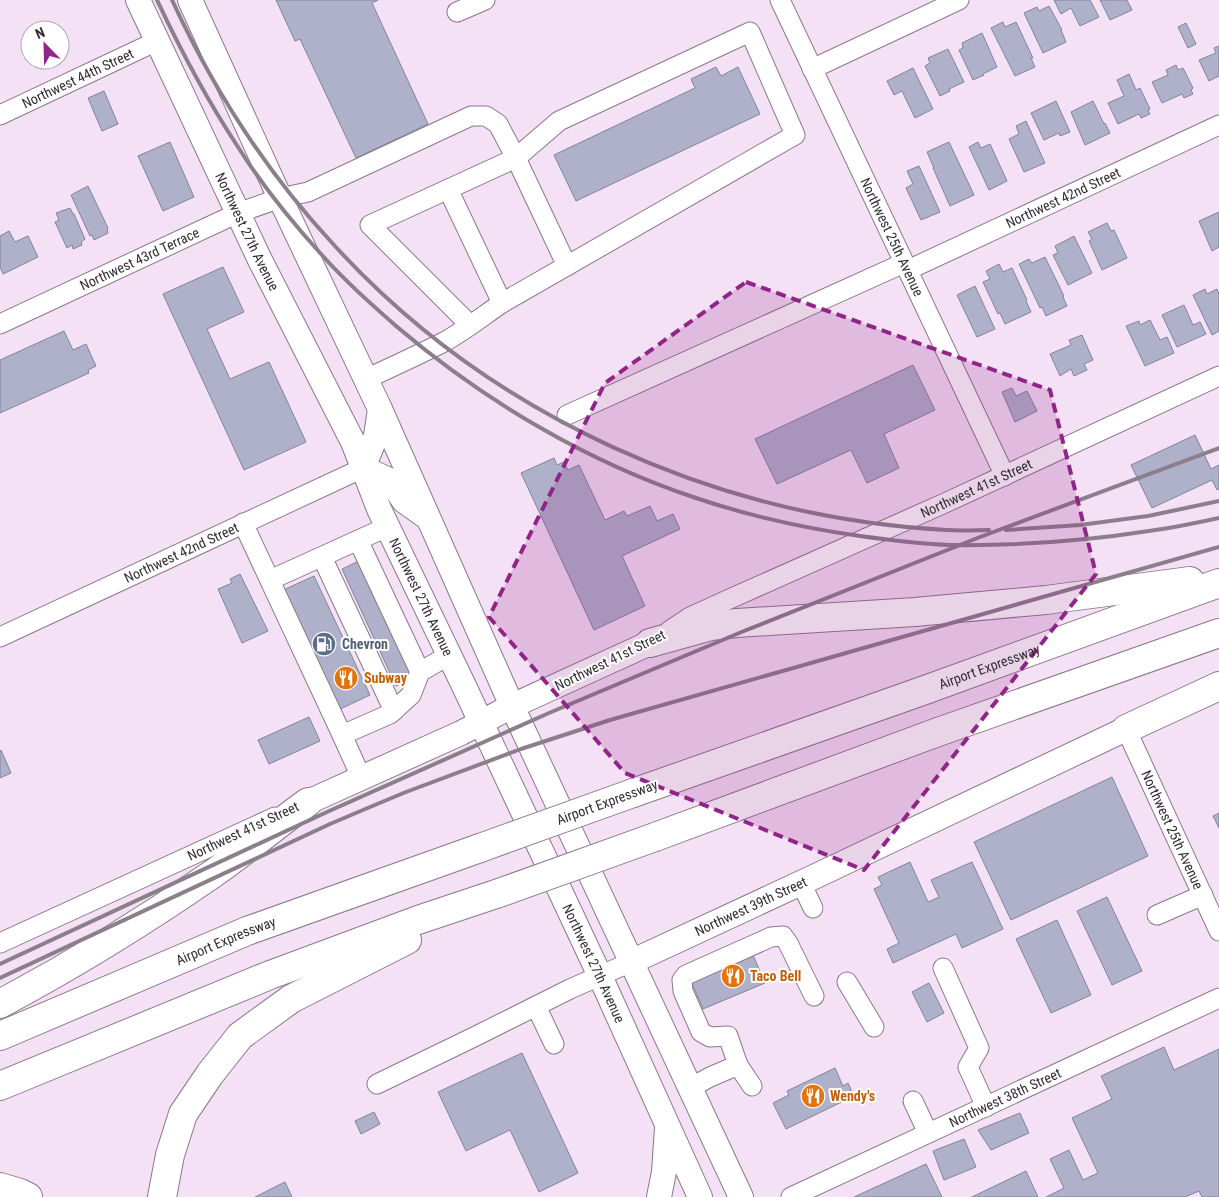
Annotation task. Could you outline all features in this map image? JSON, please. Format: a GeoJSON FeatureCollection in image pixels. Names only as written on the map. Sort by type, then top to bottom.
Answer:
{"type":"FeatureCollection","features":[{"type":"Feature","properties":{"kind":"highway"},"geometry":{"type":"LineString","coordinates":[[650,643],[711,626],[915,612],[1046,600],[1219,576]]}},
{"type":"Feature","properties":{"kind":"highway","name":"Airport Expressway"},"geometry":{"type":"LineString","coordinates":[[0,1036],[247,931],[1219,583]]}},
{"type":"Feature","properties":{"kind":"highway"},"geometry":{"type":"LineString","coordinates":[[0,1086],[270,975],[418,920],[499,893],[938,732],[1219,633]]}},
{"type":"Feature","properties":{"kind":"highway"},"geometry":{"type":"LineString","coordinates":[[1126,729],[1219,686]]}},
{"type":"Feature","properties":{"kind":"highway"},"geometry":{"type":"LineString","coordinates":[[0,1004],[138,924],[212,874],[308,802]]}},
{"type":"Feature","properties":{"kind":"highway"},"geometry":{"type":"LineString","coordinates":[[162,1197],[170,1155],[183,1114],[210,1074],[240,1036],[291,999],[499,893]]}},
{"type":"Feature","properties":{"kind":"highway"},"geometry":{"type":"LineString","coordinates":[[0,1188],[28,1197]]}},
{"type":"Feature","properties":{"kind":"main road","name":"Northwest 27th Avenue"},"geometry":{"type":"LineString","coordinates":[[138,0],[259,258],[353,442],[387,527],[600,976],[700,1197]]}},
{"type":"Feature","properties":{"kind":"main road"},"geometry":{"type":"LineString","coordinates":[[190,0],[280,198],[366,378],[512,706],[741,1197]]}},
{"type":"Feature","properties":{"kind":"main road"},"geometry":{"type":"LineString","coordinates":[[380,409],[376,436],[362,468],[386,479],[404,501],[428,518]]}},
{"type":"Feature","properties":{"kind":"main road","name":"Northwest 41st Street"},"geometry":{"type":"LineString","coordinates":[[308,802],[650,643]]}},
{"type":"Feature","properties":{"kind":"main road","name":"Northwest 39th Street"},"geometry":{"type":"LineString","coordinates":[[631,962],[801,883],[930,826],[1126,729]]}},
{"type":"Feature","properties":{"kind":"main road"},"geometry":{"type":"LineString","coordinates":[[659,1197],[664,1172],[667,1126]]}},
{"type":"Feature","properties":{"kind":"street"},"geometry":{"type":"LineString","coordinates":[[457,12],[485,0]]}},
{"type":"Feature","properties":{"kind":"street","name":"Northwest 25th Avenue"},"geometry":{"type":"LineString","coordinates":[[780,0],[1005,476]]}},
{"type":"Feature","properties":{"kind":"street"},"geometry":{"type":"LineString","coordinates":[[812,69],[959,0]]}},
{"type":"Feature","properties":{"kind":"street"},"geometry":{"type":"LineString","coordinates":[[366,378],[444,342],[470,325],[502,303],[795,135],[750,32],[559,121],[516,158],[370,225],[470,325]]}},
{"type":"Feature","properties":{"kind":"street","name":"Northwest 44th Street"},"geometry":{"type":"LineString","coordinates":[[0,115],[156,41]]}},
{"type":"Feature","properties":{"kind":"street","name":"Northwest 43rd Terrace"},"geometry":{"type":"LineString","coordinates":[[0,324],[238,213],[280,198],[308,192],[471,116],[486,116],[498,124],[567,266]]}},
{"type":"Feature","properties":{"kind":"street","name":"Northwest 42nd Street"},"geometry":{"type":"LineString","coordinates":[[567,415],[906,266],[1219,125]]}},
{"type":"Feature","properties":{"kind":"street"},"geometry":{"type":"LineString","coordinates":[[448,189],[502,303]]}},
{"type":"Feature","properties":{"kind":"street","name":"Northwest 41st Street"},"geometry":{"type":"LineString","coordinates":[[650,643],[690,617],[1005,476],[1219,376]]}},
{"type":"Feature","properties":{"kind":"street","name":"Northwest 42nd Street"},"geometry":{"type":"LineString","coordinates":[[0,636],[362,468]]}},
{"type":"Feature","properties":{"kind":"street"},"geometry":{"type":"LineString","coordinates":[[243,523],[361,777]]}},
{"type":"Feature","properties":{"kind":"street"},"geometry":{"type":"LineString","coordinates":[[270,580],[387,527]]}},
{"type":"Feature","properties":{"kind":"street"},"geometry":{"type":"LineString","coordinates":[[358,540],[420,672]]}},
{"type":"Feature","properties":{"kind":"street"},"geometry":{"type":"LineString","coordinates":[[322,557],[394,711]]}},
{"type":"Feature","properties":{"kind":"street"},"geometry":{"type":"LineString","coordinates":[[342,735],[390,714],[411,695],[420,672],[449,656]]}},
{"type":"Feature","properties":{"kind":"street","name":"Northwest 25th Avenue"},"geometry":{"type":"LineString","coordinates":[[1126,729],[1219,931]]}},
{"type":"Feature","properties":{"kind":"street","name":"Northwest 41st Street"},"geometry":{"type":"LineString","coordinates":[[0,943],[308,802]]}},
{"type":"Feature","properties":{"kind":"street"},"geometry":{"type":"LineString","coordinates":[[801,883],[813,908]]}},
{"type":"Feature","properties":{"kind":"street"},"geometry":{"type":"LineString","coordinates":[[1157,915],[1203,895]]}},
{"type":"Feature","properties":{"kind":"street"},"geometry":{"type":"LineString","coordinates":[[752,1086],[738,1065],[728,1036],[710,1037],[701,1032],[683,991],[682,980],[686,975],[771,936],[783,936],[814,996]]}},
{"type":"Feature","properties":{"kind":"street","name":"Northwest 39th Street"},"geometry":{"type":"LineString","coordinates":[[377,1084],[570,989],[631,962]]}},
{"type":"Feature","properties":{"kind":"street"},"geometry":{"type":"LineString","coordinates":[[943,968],[979,1048],[968,1067],[986,1107]]}},
{"type":"Feature","properties":{"kind":"street"},"geometry":{"type":"LineString","coordinates":[[846,982],[874,1027]]}},
{"type":"Feature","properties":{"kind":"street","name":"Northwest 38th Street"},"geometry":{"type":"LineString","coordinates":[[791,1197],[1219,998]]}},
{"type":"Feature","properties":{"kind":"street"},"geometry":{"type":"LineString","coordinates":[[536,1006],[554,1044]]}},
{"type":"Feature","properties":{"kind":"street"},"geometry":{"type":"LineString","coordinates":[[690,1088],[738,1065]]}},
{"type":"Feature","properties":{"kind":"street"},"geometry":{"type":"LineString","coordinates":[[913,1101],[928,1133]]}},
{"type":"Feature","properties":{"kind":"highlighted area"},"geometry":{"type":"Polygon","coordinates":[[[746,282],[1050,390],[1096,574],[864,870],[625,773],[489,617],[605,383],[746,282]]]}},
{"type":"Feature","properties":{"kind":"building"},"geometry":{"type":"Polygon","coordinates":[[[276,0],[378,0],[372,3],[428,124],[356,158],[300,39],[295,41],[276,0]]]}},
{"type":"Feature","properties":{"kind":"building"},"geometry":{"type":"Polygon","coordinates":[[[1054,0],[1090,0],[1099,17],[1080,26],[1071,8],[1061,14],[1054,0]]]}},
{"type":"Feature","properties":{"kind":"building"},"geometry":{"type":"Polygon","coordinates":[[[1100,0],[1127,0],[1132,10],[1110,20],[1100,0]]]}},
{"type":"Feature","properties":{"kind":"building"},"geometry":{"type":"Polygon","coordinates":[[[1049,6],[1062,30],[1066,42],[1043,53],[1024,13],[1037,7],[1039,11],[1049,6]]]}},
{"type":"Feature","properties":{"kind":"building"},"geometry":{"type":"Polygon","coordinates":[[[1003,22],[1005,27],[1016,22],[1033,58],[1031,58],[1035,67],[1015,76],[991,28],[1003,22]]]}},
{"type":"Feature","properties":{"kind":"building"},"geometry":{"type":"Polygon","coordinates":[[[1186,23],[1196,44],[1188,48],[1178,27],[1186,23]]]}},
{"type":"Feature","properties":{"kind":"building"},"geometry":{"type":"Polygon","coordinates":[[[982,33],[997,67],[973,80],[959,50],[963,48],[962,43],[982,33]]]}},
{"type":"Feature","properties":{"kind":"building"},"geometry":{"type":"Polygon","coordinates":[[[1219,46],[1219,76],[1209,81],[1199,60],[1216,53],[1214,48],[1219,46]]]}},
{"type":"Feature","properties":{"kind":"building"},"geometry":{"type":"Polygon","coordinates":[[[948,49],[964,82],[949,89],[950,91],[940,96],[925,66],[930,63],[928,58],[948,49]]]}},
{"type":"Feature","properties":{"kind":"building"},"geometry":{"type":"Polygon","coordinates":[[[1176,65],[1178,70],[1183,68],[1193,88],[1191,90],[1193,94],[1184,98],[1182,94],[1162,103],[1152,82],[1168,75],[1166,70],[1176,65]]]}},
{"type":"Feature","properties":{"kind":"building"},"geometry":{"type":"Polygon","coordinates":[[[716,67],[721,76],[738,67],[760,114],[576,201],[554,155],[695,88],[691,79],[716,67]]]}},
{"type":"Feature","properties":{"kind":"building"},"geometry":{"type":"Polygon","coordinates":[[[913,68],[933,109],[915,118],[902,91],[894,95],[887,81],[913,68]]]}},
{"type":"Feature","properties":{"kind":"building"},"geometry":{"type":"Polygon","coordinates":[[[1129,74],[1136,90],[1140,88],[1150,109],[1148,110],[1150,114],[1141,118],[1139,114],[1118,124],[1108,103],[1124,96],[1117,80],[1129,74]]]}},
{"type":"Feature","properties":{"kind":"building"},"geometry":{"type":"Polygon","coordinates":[[[104,91],[118,124],[102,131],[88,98],[104,91]]]}},
{"type":"Feature","properties":{"kind":"building"},"geometry":{"type":"Polygon","coordinates":[[[1056,101],[1070,132],[1060,136],[1059,133],[1044,140],[1031,113],[1056,101]]]}},
{"type":"Feature","properties":{"kind":"building"},"geometry":{"type":"Polygon","coordinates":[[[1093,101],[1110,133],[1085,145],[1071,112],[1093,101]]]}},
{"type":"Feature","properties":{"kind":"building"},"geometry":{"type":"Polygon","coordinates":[[[1026,121],[1045,163],[1024,172],[1009,139],[1019,134],[1016,126],[1026,121]]]}},
{"type":"Feature","properties":{"kind":"building"},"geometry":{"type":"Polygon","coordinates":[[[170,142],[194,197],[163,211],[138,156],[170,142]]]}},
{"type":"Feature","properties":{"kind":"building"},"geometry":{"type":"Polygon","coordinates":[[[949,142],[974,195],[950,206],[927,152],[949,142]]]}},
{"type":"Feature","properties":{"kind":"building"},"geometry":{"type":"Polygon","coordinates":[[[978,142],[981,148],[990,144],[1007,181],[989,190],[969,147],[978,142]]]}},
{"type":"Feature","properties":{"kind":"building"},"geometry":{"type":"Polygon","coordinates":[[[919,166],[940,212],[921,220],[906,188],[913,184],[907,171],[919,166]]]}},
{"type":"Feature","properties":{"kind":"building"},"geometry":{"type":"Polygon","coordinates":[[[88,186],[108,228],[108,233],[94,240],[92,235],[90,236],[71,195],[88,186]]]}},
{"type":"Feature","properties":{"kind":"building"},"geometry":{"type":"Polygon","coordinates":[[[70,208],[85,239],[81,242],[82,245],[73,249],[72,245],[67,248],[55,222],[59,220],[56,213],[70,208]]]}},
{"type":"Feature","properties":{"kind":"building"},"geometry":{"type":"Polygon","coordinates":[[[1219,212],[1219,247],[1212,251],[1199,221],[1219,212]]]}},
{"type":"Feature","properties":{"kind":"building"},"geometry":{"type":"Polygon","coordinates":[[[1107,223],[1111,231],[1114,230],[1127,258],[1102,270],[1089,241],[1092,239],[1088,232],[1107,223]]]}},
{"type":"Feature","properties":{"kind":"building"},"geometry":{"type":"Polygon","coordinates":[[[9,231],[15,242],[28,236],[38,257],[3,274],[0,267],[0,236],[9,231]]]}},
{"type":"Feature","properties":{"kind":"building"},"geometry":{"type":"Polygon","coordinates":[[[1074,236],[1092,273],[1068,285],[1053,255],[1058,253],[1055,246],[1074,236]]]}},
{"type":"Feature","properties":{"kind":"building"},"geometry":{"type":"Polygon","coordinates":[[[1045,257],[1067,306],[1046,316],[1042,307],[1040,308],[1019,264],[1029,259],[1032,263],[1045,257]]]}},
{"type":"Feature","properties":{"kind":"building"},"geometry":{"type":"Polygon","coordinates":[[[999,264],[1003,272],[1012,268],[1031,312],[1005,324],[1000,313],[998,314],[983,282],[990,279],[986,271],[999,264]]]}},
{"type":"Feature","properties":{"kind":"building"},"geometry":{"type":"Polygon","coordinates":[[[223,267],[244,312],[207,329],[230,379],[269,362],[306,442],[244,470],[163,294],[223,267]]]}},
{"type":"Feature","properties":{"kind":"building"},"geometry":{"type":"Polygon","coordinates":[[[975,286],[995,329],[977,337],[957,295],[975,286]]]}},
{"type":"Feature","properties":{"kind":"building"},"geometry":{"type":"Polygon","coordinates":[[[1205,289],[1207,294],[1217,289],[1219,294],[1219,331],[1212,335],[1193,295],[1205,289]]]}},
{"type":"Feature","properties":{"kind":"building"},"geometry":{"type":"Polygon","coordinates":[[[1184,305],[1193,325],[1200,322],[1206,334],[1177,347],[1162,315],[1184,305]]]}},
{"type":"Feature","properties":{"kind":"building"},"geometry":{"type":"Polygon","coordinates":[[[1150,320],[1160,340],[1167,337],[1174,353],[1145,366],[1126,326],[1139,321],[1140,325],[1150,320]]]}},
{"type":"Feature","properties":{"kind":"building"},"geometry":{"type":"Polygon","coordinates":[[[64,331],[73,350],[86,344],[96,366],[88,370],[89,373],[0,413],[0,360],[64,331]]]}},
{"type":"Feature","properties":{"kind":"building"},"geometry":{"type":"Polygon","coordinates":[[[1082,335],[1093,360],[1084,364],[1087,370],[1074,376],[1071,369],[1060,376],[1050,354],[1071,345],[1069,340],[1082,335]]]}},
{"type":"Feature","properties":{"kind":"building"},"geometry":{"type":"Polygon","coordinates":[[[913,365],[935,410],[884,434],[899,468],[867,483],[851,450],[777,484],[755,439],[913,365]]]}},
{"type":"Feature","properties":{"kind":"building"},"geometry":{"type":"Polygon","coordinates":[[[1012,388],[1016,396],[1027,391],[1037,411],[1015,422],[1002,392],[1012,388]]]}},
{"type":"Feature","properties":{"kind":"building"},"geometry":{"type":"Polygon","coordinates":[[[1195,435],[1211,469],[1219,465],[1219,489],[1217,490],[1212,480],[1152,508],[1131,465],[1195,435]]]}},
{"type":"Feature","properties":{"kind":"building"},"geometry":{"type":"Polygon","coordinates":[[[554,458],[557,465],[564,462],[568,470],[579,465],[605,520],[624,511],[627,516],[650,506],[657,521],[673,514],[680,529],[622,556],[645,606],[594,630],[521,473],[554,458]]]}},
{"type":"Feature","properties":{"kind":"building"},"geometry":{"type":"Polygon","coordinates":[[[361,560],[416,677],[396,686],[342,569],[361,560]]]}},
{"type":"Feature","properties":{"kind":"building"},"geometry":{"type":"Polygon","coordinates":[[[240,574],[268,631],[242,643],[218,589],[232,583],[230,579],[240,574]]]}},
{"type":"Feature","properties":{"kind":"building","name":"Chevron"},"geometry":{"type":"Polygon","coordinates":[[[314,576],[370,695],[334,712],[279,592],[314,576]]]}},
{"type":"Feature","properties":{"kind":"building"},"geometry":{"type":"Polygon","coordinates":[[[309,717],[320,741],[269,764],[258,740],[309,717]]]}},
{"type":"Feature","properties":{"kind":"building"},"geometry":{"type":"Polygon","coordinates":[[[0,751],[11,773],[0,778],[0,751]]]}},
{"type":"Feature","properties":{"kind":"building"},"geometry":{"type":"Polygon","coordinates":[[[1112,777],[1148,856],[1011,920],[974,842],[1112,777]]]}},
{"type":"Feature","properties":{"kind":"building"},"geometry":{"type":"Polygon","coordinates":[[[1219,813],[1219,828],[1213,816],[1219,813]]]}},
{"type":"Feature","properties":{"kind":"building"},"geometry":{"type":"Polygon","coordinates":[[[910,862],[928,902],[939,897],[931,880],[972,862],[1003,929],[962,948],[956,934],[893,963],[887,949],[899,943],[874,889],[882,885],[878,877],[910,862]]]}},
{"type":"Feature","properties":{"kind":"building"},"geometry":{"type":"Polygon","coordinates":[[[1107,897],[1142,971],[1112,985],[1077,911],[1107,897]]]}},
{"type":"Feature","properties":{"kind":"building"},"geometry":{"type":"Polygon","coordinates":[[[1057,920],[1091,995],[1051,1013],[1016,939],[1057,920]]]}},
{"type":"Feature","properties":{"kind":"building"},"geometry":{"type":"Polygon","coordinates":[[[753,955],[765,983],[703,1009],[691,981],[753,955]]]}},
{"type":"Feature","properties":{"kind":"building"},"geometry":{"type":"Polygon","coordinates":[[[929,983],[944,1013],[927,1022],[912,992],[929,983]]]}},
{"type":"Feature","properties":{"kind":"building"},"geometry":{"type":"Polygon","coordinates":[[[1164,1047],[1174,1070],[1219,1049],[1219,1197],[1202,1197],[1199,1191],[1185,1197],[1046,1197],[1064,1188],[1050,1159],[1069,1150],[1083,1180],[1098,1173],[1072,1118],[1112,1099],[1101,1076],[1164,1047]]]}},
{"type":"Feature","properties":{"kind":"building"},"geometry":{"type":"Polygon","coordinates":[[[522,1053],[578,1173],[539,1192],[510,1130],[466,1151],[438,1092],[522,1053]]]}},
{"type":"Feature","properties":{"kind":"building"},"geometry":{"type":"Polygon","coordinates":[[[835,1068],[843,1086],[848,1083],[854,1096],[786,1129],[773,1103],[789,1095],[787,1091],[835,1068]]]}},
{"type":"Feature","properties":{"kind":"building"},"geometry":{"type":"Polygon","coordinates":[[[374,1112],[380,1124],[361,1134],[355,1121],[374,1112]]]}},
{"type":"Feature","properties":{"kind":"building"},"geometry":{"type":"Polygon","coordinates":[[[1020,1113],[1029,1133],[991,1150],[978,1130],[1020,1113]]]}},
{"type":"Feature","properties":{"kind":"building"},"geometry":{"type":"Polygon","coordinates":[[[964,1139],[976,1167],[944,1180],[933,1151],[964,1139]]]}},
{"type":"Feature","properties":{"kind":"building"},"geometry":{"type":"Polygon","coordinates":[[[926,1164],[942,1197],[854,1197],[926,1164]]]}},
{"type":"Feature","properties":{"kind":"building"},"geometry":{"type":"Polygon","coordinates":[[[1026,1171],[1038,1197],[972,1197],[1026,1171]]]}},
{"type":"Feature","properties":{"kind":"building"},"geometry":{"type":"Polygon","coordinates":[[[285,1182],[292,1197],[255,1197],[285,1182]]]}},
{"type":"Feature","properties":{"kind":"railway"},"geometry":{"type":"LineString","coordinates":[[157,0],[205,93],[247,161],[288,216],[330,264],[377,309],[429,353],[500,403],[576,447],[655,483],[736,510],[818,529],[905,542],[975,545],[1050,542],[1100,538],[1158,530],[1219,518]]}},
{"type":"Feature","properties":{"kind":"railway"},"geometry":{"type":"LineString","coordinates":[[172,0],[205,66],[224,98],[243,129],[286,189],[334,245],[396,306],[463,360],[536,407],[613,447],[693,480],[776,504],[861,521],[947,530],[989,530]]}},
{"type":"Feature","properties":{"kind":"railway"},"geometry":{"type":"LineString","coordinates":[[0,964],[327,812],[549,713],[744,631],[980,537],[1219,448]]}},
{"type":"Feature","properties":{"kind":"railway"},"geometry":{"type":"LineString","coordinates":[[1006,530],[1080,525],[1148,516],[1219,501]]}},
{"type":"Feature","properties":{"kind":"railway"},"geometry":{"type":"LineString","coordinates":[[0,978],[330,824],[406,792],[521,749],[610,720],[1219,547]]}},
{"type":"Feature","properties":{"kind":"place","name":"Chevron"},"geometry":{"type":"Point","coordinates":[324,644]}},
{"type":"Feature","properties":{"kind":"place","name":"Subway"},"geometry":{"type":"Point","coordinates":[346,678]}},
{"type":"Feature","properties":{"kind":"place","name":"Taco Bell"},"geometry":{"type":"Point","coordinates":[733,976]}},
{"type":"Feature","properties":{"kind":"place","name":"Wendy's"},"geometry":{"type":"Point","coordinates":[813,1096]}}]}
